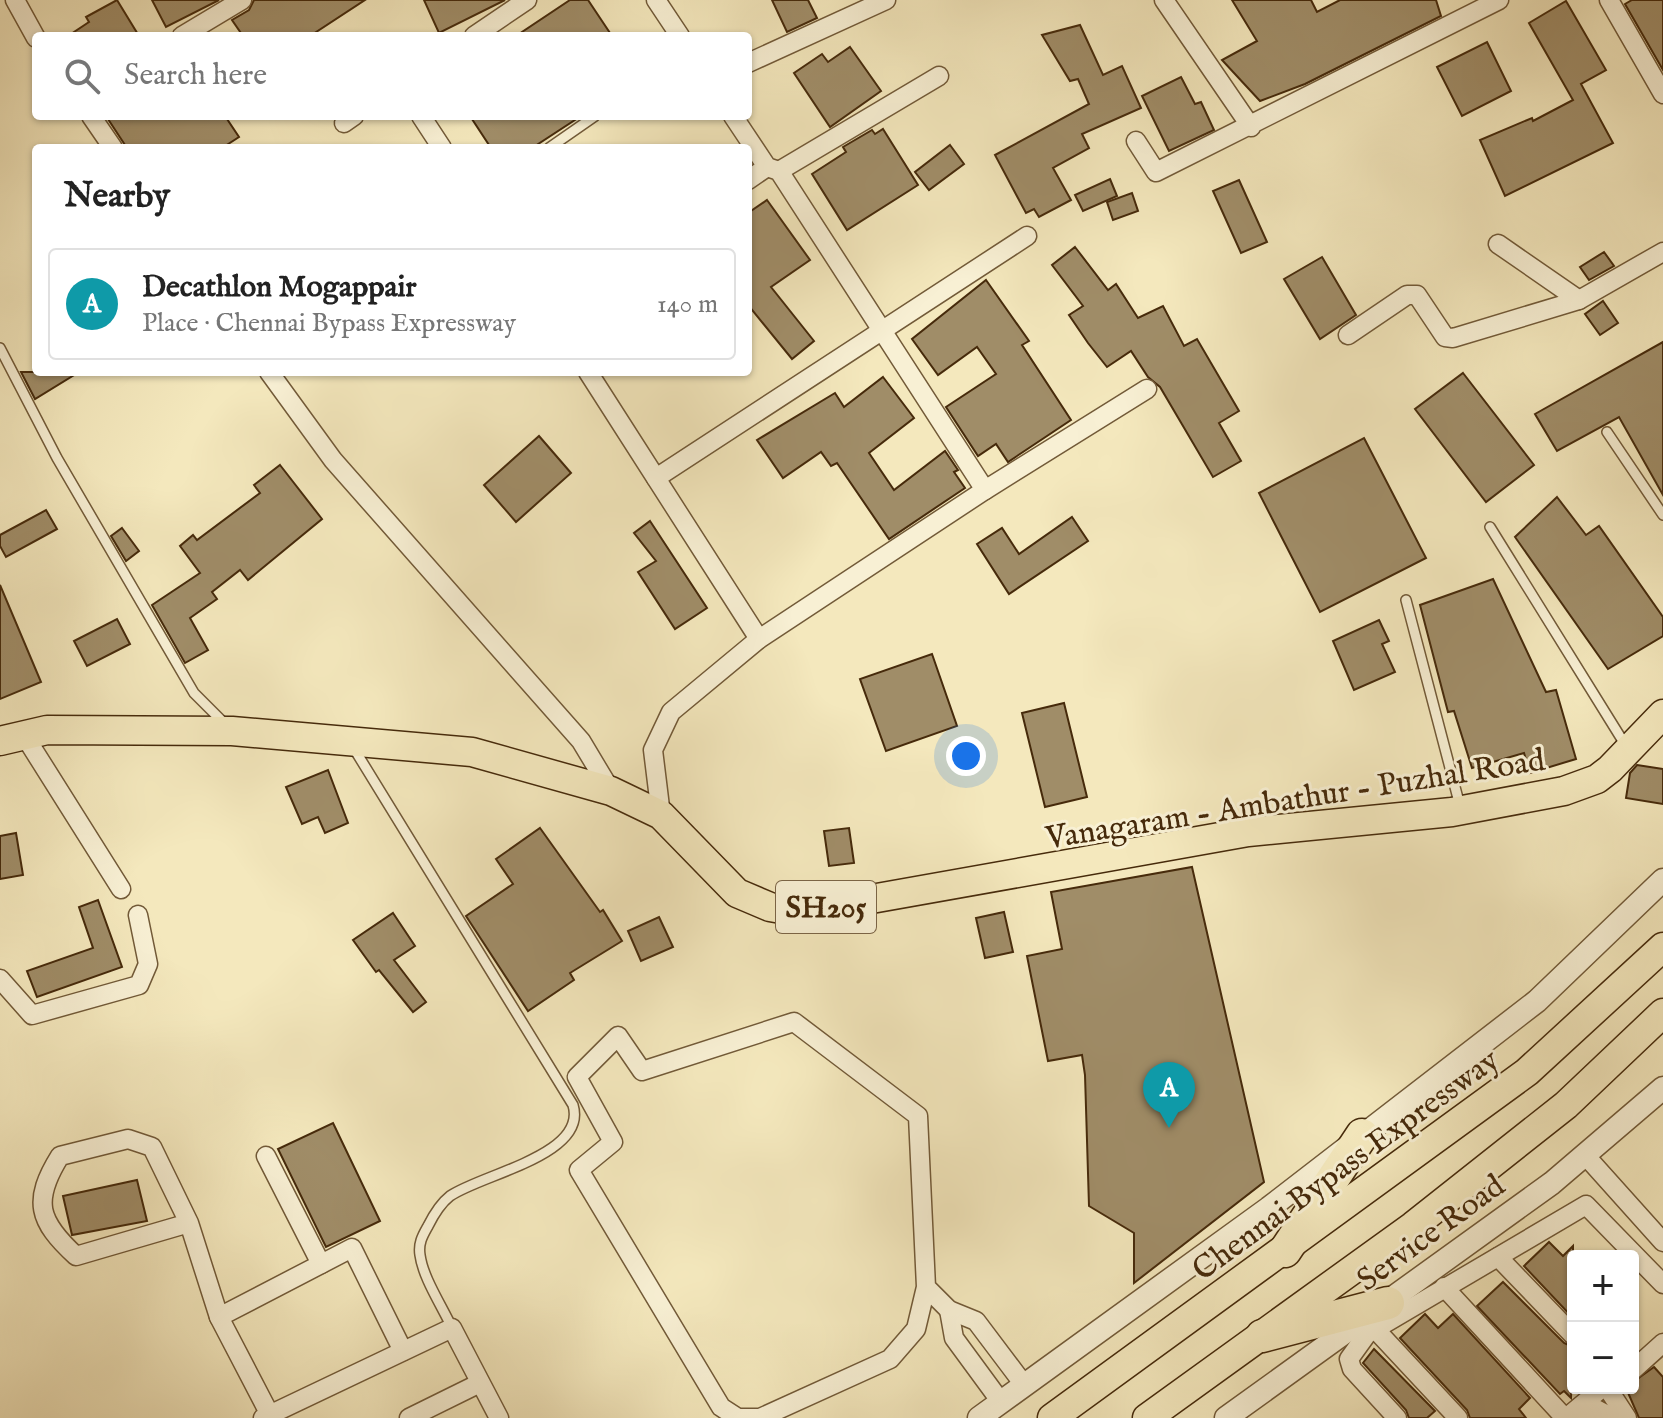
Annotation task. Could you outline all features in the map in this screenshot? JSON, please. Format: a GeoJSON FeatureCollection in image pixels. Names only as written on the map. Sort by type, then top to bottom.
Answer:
{"type":"FeatureCollection","features":[{"type":"Feature","properties":{"kind":"highway"},"geometry":{"type":"LineString","coordinates":[[1285,1251],[1362,1135]]}},
{"type":"Feature","properties":{"kind":"highway"},"geometry":{"type":"LineString","coordinates":[[1262,1336],[1382,1316]]}},
{"type":"Feature","properties":{"kind":"main road","name":"Vanagaram - Ambathur - Puzhal Road"},"geometry":{"type":"LineString","coordinates":[[12,738],[47,730],[232,731],[472,752],[611,791],[661,815],[737,893],[770,907],[798,912],[1248,832],[1461,810],[1564,791],[1597,779],[1630,752],[1663,714]]}},
{"type":"Feature","properties":{"kind":"main road","name":"Chennai Bypass Expressway"},"geometry":{"type":"LineString","coordinates":[[1052,1418],[1527,1072],[1663,947]]}},
{"type":"Feature","properties":{"kind":"main road"},"geometry":{"type":"LineString","coordinates":[[1147,1418],[1413,1226],[1566,1105],[1663,1013]]}},
{"type":"Feature","properties":{"kind":"street"},"geometry":{"type":"LineString","coordinates":[[15,0],[33,32]]}},
{"type":"Feature","properties":{"kind":"street"},"geometry":{"type":"LineString","coordinates":[[189,32],[242,0]]}},
{"type":"Feature","properties":{"kind":"street"},"geometry":{"type":"LineString","coordinates":[[480,32],[527,0]]}},
{"type":"Feature","properties":{"kind":"street"},"geometry":{"type":"LineString","coordinates":[[656,0],[677,32]]}},
{"type":"Feature","properties":{"kind":"street"},"geometry":{"type":"LineString","coordinates":[[752,61],[886,0]]}},
{"type":"Feature","properties":{"kind":"street"},"geometry":{"type":"LineString","coordinates":[[1164,0],[1251,127]]}},
{"type":"Feature","properties":{"kind":"street"},"geometry":{"type":"LineString","coordinates":[[1136,141],[1156,172],[1499,0]]}},
{"type":"Feature","properties":{"kind":"street"},"geometry":{"type":"LineString","coordinates":[[1609,0],[1663,94]]}},
{"type":"Feature","properties":{"kind":"street"},"geometry":{"type":"LineString","coordinates":[[752,178],[939,76]]}},
{"type":"Feature","properties":{"kind":"street"},"geometry":{"type":"LineString","coordinates":[[94,120],[110,144]]}},
{"type":"Feature","properties":{"kind":"street"},"geometry":{"type":"LineString","coordinates":[[424,120],[439,144]]}},
{"type":"Feature","properties":{"kind":"street"},"geometry":{"type":"LineString","coordinates":[[736,120],[773,169],[985,490]]}},
{"type":"Feature","properties":{"kind":"street"},"geometry":{"type":"LineString","coordinates":[[656,478],[1027,236]]}},
{"type":"Feature","properties":{"kind":"street"},"geometry":{"type":"LineString","coordinates":[[1498,244],[1579,300]]}},
{"type":"Feature","properties":{"kind":"street"},"geometry":{"type":"LineString","coordinates":[[1348,335],[1407,295],[1417,295],[1445,337],[1453,338],[1579,300],[1663,252]]}},
{"type":"Feature","properties":{"kind":"street"},"geometry":{"type":"LineString","coordinates":[[272,376],[333,460],[581,741],[611,791]]}},
{"type":"Feature","properties":{"kind":"street"},"geometry":{"type":"LineString","coordinates":[[591,376],[759,639]]}},
{"type":"Feature","properties":{"kind":"street"},"geometry":{"type":"LineString","coordinates":[[661,815],[653,750],[671,712],[759,639],[985,490],[1147,389]]}},
{"type":"Feature","properties":{"kind":"street"},"geometry":{"type":"LineString","coordinates":[[12,738],[121,889]]}},
{"type":"Feature","properties":{"kind":"street"},"geometry":{"type":"LineString","coordinates":[[979,1418],[1362,1135],[1537,1001],[1663,880]]}},
{"type":"Feature","properties":{"kind":"street"},"geometry":{"type":"LineString","coordinates":[[0,979],[32,1015],[139,985],[148,964],[138,915]]}},
{"type":"Feature","properties":{"kind":"street"},"geometry":{"type":"LineString","coordinates":[[926,1287],[916,1329],[890,1359],[760,1418],[738,1418],[721,1407],[579,1170],[613,1142],[577,1077],[618,1036],[642,1071],[794,1022],[918,1116],[926,1287],[949,1310],[976,1321],[1025,1386]]}},
{"type":"Feature","properties":{"kind":"street","name":"Service Road"},"geometry":{"type":"LineString","coordinates":[[1226,1418],[1382,1316],[1585,1155],[1663,1088]]}},
{"type":"Feature","properties":{"kind":"street"},"geometry":{"type":"LineString","coordinates":[[189,1223],[76,1256],[53,1234],[40,1204],[46,1178],[60,1156],[128,1139],[152,1147],[189,1223],[219,1317],[266,1416],[452,1328],[499,1418]]}},
{"type":"Feature","properties":{"kind":"street"},"geometry":{"type":"LineString","coordinates":[[1585,1155],[1663,1242]]}},
{"type":"Feature","properties":{"kind":"street"},"geometry":{"type":"LineString","coordinates":[[266,1156],[321,1264]]}},
{"type":"Feature","properties":{"kind":"street"},"geometry":{"type":"LineString","coordinates":[[1397,1418],[1352,1369],[1349,1359],[1382,1316],[1498,1257],[1613,1187]]}},
{"type":"Feature","properties":{"kind":"street"},"geometry":{"type":"LineString","coordinates":[[1586,1205],[1663,1284]]}},
{"type":"Feature","properties":{"kind":"street"},"geometry":{"type":"LineString","coordinates":[[219,1317],[352,1248],[403,1351]]}},
{"type":"Feature","properties":{"kind":"street"},"geometry":{"type":"LineString","coordinates":[[1498,1257],[1567,1329]]}},
{"type":"Feature","properties":{"kind":"street"},"geometry":{"type":"LineString","coordinates":[[1444,1287],[1566,1418],[1595,1394]]}},
{"type":"Feature","properties":{"kind":"street"},"geometry":{"type":"LineString","coordinates":[[949,1310],[954,1338],[1001,1402]]}},
{"type":"Feature","properties":{"kind":"street"},"geometry":{"type":"LineString","coordinates":[[1382,1316],[1458,1418]]}},
{"type":"Feature","properties":{"kind":"street"},"geometry":{"type":"LineString","coordinates":[[1639,1358],[1661,1347]]}},
{"type":"Feature","properties":{"kind":"street"},"geometry":{"type":"LineString","coordinates":[[1639,1365],[1661,1347]]}},
{"type":"Feature","properties":{"kind":"street"},"geometry":{"type":"LineString","coordinates":[[409,1418],[480,1383]]}},
{"type":"Feature","properties":{"kind":"street"},"geometry":{"type":"LineString","coordinates":[[1611,1394],[1615,1405],[1627,1418]]}},
{"type":"Feature","properties":{"kind":"street"},"geometry":{"type":"LineString","coordinates":[[1580,1418],[1596,1409],[1613,1418]]}},
{"type":"Feature","properties":{"kind":"lane"},"geometry":{"type":"LineString","coordinates":[[555,144],[589,120]]}},
{"type":"Feature","properties":{"kind":"lane"},"geometry":{"type":"LineString","coordinates":[[0,348],[57,458],[194,693],[232,731]]}},
{"type":"Feature","properties":{"kind":"lane"},"geometry":{"type":"LineString","coordinates":[[1607,432],[1663,515]]}},
{"type":"Feature","properties":{"kind":"lane"},"geometry":{"type":"LineString","coordinates":[[1490,527],[1630,752]]}},
{"type":"Feature","properties":{"kind":"lane"},"geometry":{"type":"LineString","coordinates":[[1406,600],[1461,810]]}},
{"type":"Feature","properties":{"kind":"lane"},"geometry":{"type":"LineString","coordinates":[[349,741],[573,1105],[577,1118],[572,1133],[533,1159],[476,1181],[448,1198],[431,1220],[420,1242],[420,1257],[452,1328]]}},
{"type":"Feature","properties":{"kind":"building"},"geometry":{"type":"Polygon","coordinates":[[[117,0],[137,32],[74,32],[89,22],[86,17],[117,0]]]}},
{"type":"Feature","properties":{"kind":"building"},"geometry":{"type":"Polygon","coordinates":[[[152,0],[219,0],[166,27],[152,0]]]}},
{"type":"Feature","properties":{"kind":"building"},"geometry":{"type":"Polygon","coordinates":[[[254,0],[365,0],[316,32],[240,32],[232,20],[249,10],[254,0]]]}},
{"type":"Feature","properties":{"kind":"building"},"geometry":{"type":"Polygon","coordinates":[[[424,0],[505,0],[441,32],[424,0]]]}},
{"type":"Feature","properties":{"kind":"building"},"geometry":{"type":"Polygon","coordinates":[[[570,0],[588,0],[609,32],[522,32],[570,0]]]}},
{"type":"Feature","properties":{"kind":"building"},"geometry":{"type":"Polygon","coordinates":[[[772,0],[808,0],[817,18],[787,32],[772,0]]]}},
{"type":"Feature","properties":{"kind":"building"},"geometry":{"type":"Polygon","coordinates":[[[1232,0],[1311,0],[1317,12],[1340,0],[1436,0],[1441,16],[1305,84],[1260,101],[1222,60],[1257,41],[1232,0]]]}},
{"type":"Feature","properties":{"kind":"building"},"geometry":{"type":"Polygon","coordinates":[[[1632,0],[1663,0],[1663,70],[1625,4],[1632,0]]]}},
{"type":"Feature","properties":{"kind":"building"},"geometry":{"type":"Polygon","coordinates":[[[1566,1],[1606,70],[1581,84],[1613,143],[1505,196],[1480,140],[1532,118],[1533,121],[1573,100],[1529,23],[1566,1]]]}},
{"type":"Feature","properties":{"kind":"building"},"geometry":{"type":"Polygon","coordinates":[[[1080,25],[1103,75],[1122,66],[1141,108],[1082,134],[1089,148],[1053,168],[1071,200],[1039,217],[1034,209],[1026,213],[995,155],[1089,104],[1078,79],[1070,81],[1042,35],[1080,25]]]}},
{"type":"Feature","properties":{"kind":"building"},"geometry":{"type":"Polygon","coordinates":[[[1487,42],[1511,91],[1462,116],[1437,67],[1487,42]]]}},
{"type":"Feature","properties":{"kind":"building"},"geometry":{"type":"Polygon","coordinates":[[[850,47],[881,91],[830,127],[794,73],[822,54],[828,62],[850,47]]]}},
{"type":"Feature","properties":{"kind":"building"},"geometry":{"type":"Polygon","coordinates":[[[1181,77],[1195,104],[1201,102],[1214,130],[1169,151],[1142,96],[1181,77]]]}},
{"type":"Feature","properties":{"kind":"building"},"geometry":{"type":"Polygon","coordinates":[[[109,120],[228,120],[239,137],[228,144],[124,144],[109,120]]]}},
{"type":"Feature","properties":{"kind":"building"},"geometry":{"type":"Polygon","coordinates":[[[473,120],[575,120],[538,144],[488,144],[473,120]]]}},
{"type":"Feature","properties":{"kind":"building"},"geometry":{"type":"Polygon","coordinates":[[[883,129],[918,185],[847,230],[812,174],[846,152],[843,147],[872,130],[875,134],[883,129]]]}},
{"type":"Feature","properties":{"kind":"building"},"geometry":{"type":"Polygon","coordinates":[[[950,145],[964,164],[929,190],[915,172],[950,145]]]}},
{"type":"Feature","properties":{"kind":"building"},"geometry":{"type":"Polygon","coordinates":[[[1110,179],[1117,196],[1083,211],[1075,195],[1110,179]]]}},
{"type":"Feature","properties":{"kind":"building"},"geometry":{"type":"Polygon","coordinates":[[[1239,180],[1267,242],[1241,253],[1213,191],[1239,180]]]}},
{"type":"Feature","properties":{"kind":"building"},"geometry":{"type":"Polygon","coordinates":[[[1132,193],[1138,211],[1113,220],[1107,202],[1132,193]]]}},
{"type":"Feature","properties":{"kind":"building"},"geometry":{"type":"Polygon","coordinates":[[[767,200],[810,260],[771,287],[814,341],[792,359],[752,310],[752,210],[767,200]]]}},
{"type":"Feature","properties":{"kind":"building"},"geometry":{"type":"Polygon","coordinates":[[[1075,247],[1108,290],[1116,284],[1138,318],[1163,306],[1184,346],[1197,339],[1239,411],[1219,423],[1241,461],[1213,477],[1160,387],[1148,377],[1131,351],[1107,367],[1088,343],[1069,315],[1083,306],[1052,265],[1075,247]]]}},
{"type":"Feature","properties":{"kind":"building"},"geometry":{"type":"Polygon","coordinates":[[[1604,252],[1614,266],[1589,280],[1580,267],[1604,252]]]}},
{"type":"Feature","properties":{"kind":"building"},"geometry":{"type":"Polygon","coordinates":[[[1322,257],[1356,315],[1320,339],[1284,279],[1322,257]]]}},
{"type":"Feature","properties":{"kind":"building"},"geometry":{"type":"Polygon","coordinates":[[[986,280],[1029,341],[1022,345],[1071,420],[1008,462],[996,444],[978,456],[946,407],[996,374],[977,347],[938,375],[912,339],[986,280]]]}},
{"type":"Feature","properties":{"kind":"building"},"geometry":{"type":"Polygon","coordinates":[[[1603,301],[1618,323],[1600,335],[1585,314],[1603,301]]]}},
{"type":"Feature","properties":{"kind":"building"},"geometry":{"type":"Polygon","coordinates":[[[1663,342],[1663,495],[1619,417],[1557,451],[1535,414],[1663,342]]]}},
{"type":"Feature","properties":{"kind":"building"},"geometry":{"type":"Polygon","coordinates":[[[21,372],[32,372],[32,376],[72,376],[35,399],[21,372]]]}},
{"type":"Feature","properties":{"kind":"building"},"geometry":{"type":"Polygon","coordinates":[[[1463,373],[1534,465],[1486,502],[1415,409],[1463,373]]]}},
{"type":"Feature","properties":{"kind":"building"},"geometry":{"type":"Polygon","coordinates":[[[883,377],[914,418],[869,453],[894,490],[945,451],[958,470],[954,472],[965,488],[889,539],[837,463],[831,466],[821,452],[783,478],[757,440],[835,393],[844,407],[883,377]]]}},
{"type":"Feature","properties":{"kind":"building"},"geometry":{"type":"Polygon","coordinates":[[[539,436],[571,473],[516,522],[484,485],[539,436]]]}},
{"type":"Feature","properties":{"kind":"building"},"geometry":{"type":"Polygon","coordinates":[[[1364,438],[1426,558],[1320,612],[1259,493],[1364,438]]]}},
{"type":"Feature","properties":{"kind":"building"},"geometry":{"type":"Polygon","coordinates":[[[280,465],[322,519],[248,580],[240,570],[212,592],[217,599],[190,618],[208,650],[185,663],[152,605],[200,573],[180,546],[193,535],[197,540],[260,493],[254,485],[280,465]]]}},
{"type":"Feature","properties":{"kind":"building"},"geometry":{"type":"Polygon","coordinates":[[[1557,497],[1586,535],[1599,526],[1663,617],[1663,636],[1608,669],[1515,537],[1557,497]]]}},
{"type":"Feature","properties":{"kind":"building"},"geometry":{"type":"Polygon","coordinates":[[[46,510],[57,529],[6,557],[0,546],[0,535],[46,510]]]}},
{"type":"Feature","properties":{"kind":"building"},"geometry":{"type":"Polygon","coordinates":[[[1072,517],[1088,541],[1009,594],[977,544],[1002,528],[1019,554],[1072,517]]]}},
{"type":"Feature","properties":{"kind":"building"},"geometry":{"type":"Polygon","coordinates":[[[650,521],[707,608],[675,629],[638,572],[656,561],[634,533],[650,521]]]}},
{"type":"Feature","properties":{"kind":"building"},"geometry":{"type":"Polygon","coordinates":[[[122,528],[139,551],[126,561],[111,536],[122,528]]]}},
{"type":"Feature","properties":{"kind":"building"},"geometry":{"type":"Polygon","coordinates":[[[1493,579],[1546,692],[1556,690],[1576,759],[1530,773],[1524,753],[1472,768],[1454,711],[1448,712],[1420,605],[1493,579]]]}},
{"type":"Feature","properties":{"kind":"building"},"geometry":{"type":"Polygon","coordinates":[[[0,585],[41,682],[0,699],[0,585]]]}},
{"type":"Feature","properties":{"kind":"building"},"geometry":{"type":"Polygon","coordinates":[[[117,619],[130,644],[87,666],[74,641],[117,619]]]}},
{"type":"Feature","properties":{"kind":"building"},"geometry":{"type":"Polygon","coordinates":[[[1379,620],[1389,641],[1382,644],[1395,672],[1354,690],[1333,641],[1379,620]]]}},
{"type":"Feature","properties":{"kind":"building"},"geometry":{"type":"Polygon","coordinates":[[[932,654],[957,726],[886,751],[860,679],[932,654]]]}},
{"type":"Feature","properties":{"kind":"building"},"geometry":{"type":"Polygon","coordinates":[[[1064,703],[1087,797],[1045,807],[1022,713],[1064,703]]]}},
{"type":"Feature","properties":{"kind":"building"},"geometry":{"type":"Polygon","coordinates":[[[1637,765],[1663,769],[1663,804],[1626,798],[1630,773],[1637,765]]]}},
{"type":"Feature","properties":{"kind":"building"},"geometry":{"type":"Polygon","coordinates":[[[328,770],[348,823],[325,833],[318,817],[302,824],[286,787],[328,770]]]}},
{"type":"Feature","properties":{"kind":"building"},"geometry":{"type":"Polygon","coordinates":[[[540,828],[600,912],[603,910],[622,941],[570,973],[574,980],[528,1011],[466,916],[513,884],[496,859],[540,828]]]}},
{"type":"Feature","properties":{"kind":"building"},"geometry":{"type":"Polygon","coordinates":[[[849,828],[854,863],[829,866],[824,831],[849,828]]]}},
{"type":"Feature","properties":{"kind":"building"},"geometry":{"type":"Polygon","coordinates":[[[16,833],[23,875],[0,879],[0,836],[16,833]]]}},
{"type":"Feature","properties":{"kind":"building"},"geometry":{"type":"Polygon","coordinates":[[[1192,867],[1264,1182],[1134,1283],[1134,1233],[1089,1206],[1082,1055],[1048,1061],[1027,956],[1062,949],[1051,892],[1192,867]]]}},
{"type":"Feature","properties":{"kind":"building"},"geometry":{"type":"Polygon","coordinates":[[[98,900],[122,967],[37,997],[27,971],[93,948],[79,907],[98,900]]]}},
{"type":"Feature","properties":{"kind":"building"},"geometry":{"type":"Polygon","coordinates":[[[1004,912],[1013,952],[985,958],[976,918],[1004,912]]]}},
{"type":"Feature","properties":{"kind":"building"},"geometry":{"type":"Polygon","coordinates":[[[393,913],[415,946],[394,960],[426,1002],[413,1012],[379,970],[376,972],[353,940],[393,913]]]}},
{"type":"Feature","properties":{"kind":"building"},"geometry":{"type":"Polygon","coordinates":[[[659,917],[673,947],[641,961],[628,931],[659,917]]]}},
{"type":"Feature","properties":{"kind":"building"},"geometry":{"type":"Polygon","coordinates":[[[333,1123],[380,1221],[326,1247],[278,1149],[333,1123]]]}},
{"type":"Feature","properties":{"kind":"building"},"geometry":{"type":"Polygon","coordinates":[[[137,1180],[147,1221],[72,1235],[63,1196],[137,1180]]]}},
{"type":"Feature","properties":{"kind":"building"},"geometry":{"type":"Polygon","coordinates":[[[1549,1242],[1563,1256],[1567,1252],[1567,1312],[1524,1266],[1549,1242]]]}},
{"type":"Feature","properties":{"kind":"building"},"geometry":{"type":"Polygon","coordinates":[[[1503,1282],[1567,1344],[1567,1394],[1564,1391],[1560,1394],[1477,1306],[1503,1282]]]}},
{"type":"Feature","properties":{"kind":"building"},"geometry":{"type":"Polygon","coordinates":[[[1425,1314],[1438,1328],[1453,1314],[1530,1398],[1519,1409],[1526,1418],[1470,1418],[1467,1410],[1400,1338],[1425,1314]]]}},
{"type":"Feature","properties":{"kind":"building"},"geometry":{"type":"Polygon","coordinates":[[[1374,1349],[1435,1411],[1427,1418],[1409,1418],[1406,1410],[1363,1363],[1374,1349]]]}},
{"type":"Feature","properties":{"kind":"building"},"geometry":{"type":"Polygon","coordinates":[[[1654,1367],[1663,1377],[1663,1418],[1639,1418],[1629,1394],[1639,1394],[1639,1378],[1654,1367]]]}},
{"type":"Feature","properties":{"kind":"place","name":"Decathlon Mogappair"},"geometry":{"type":"Point","coordinates":[1169,1128]}}]}
